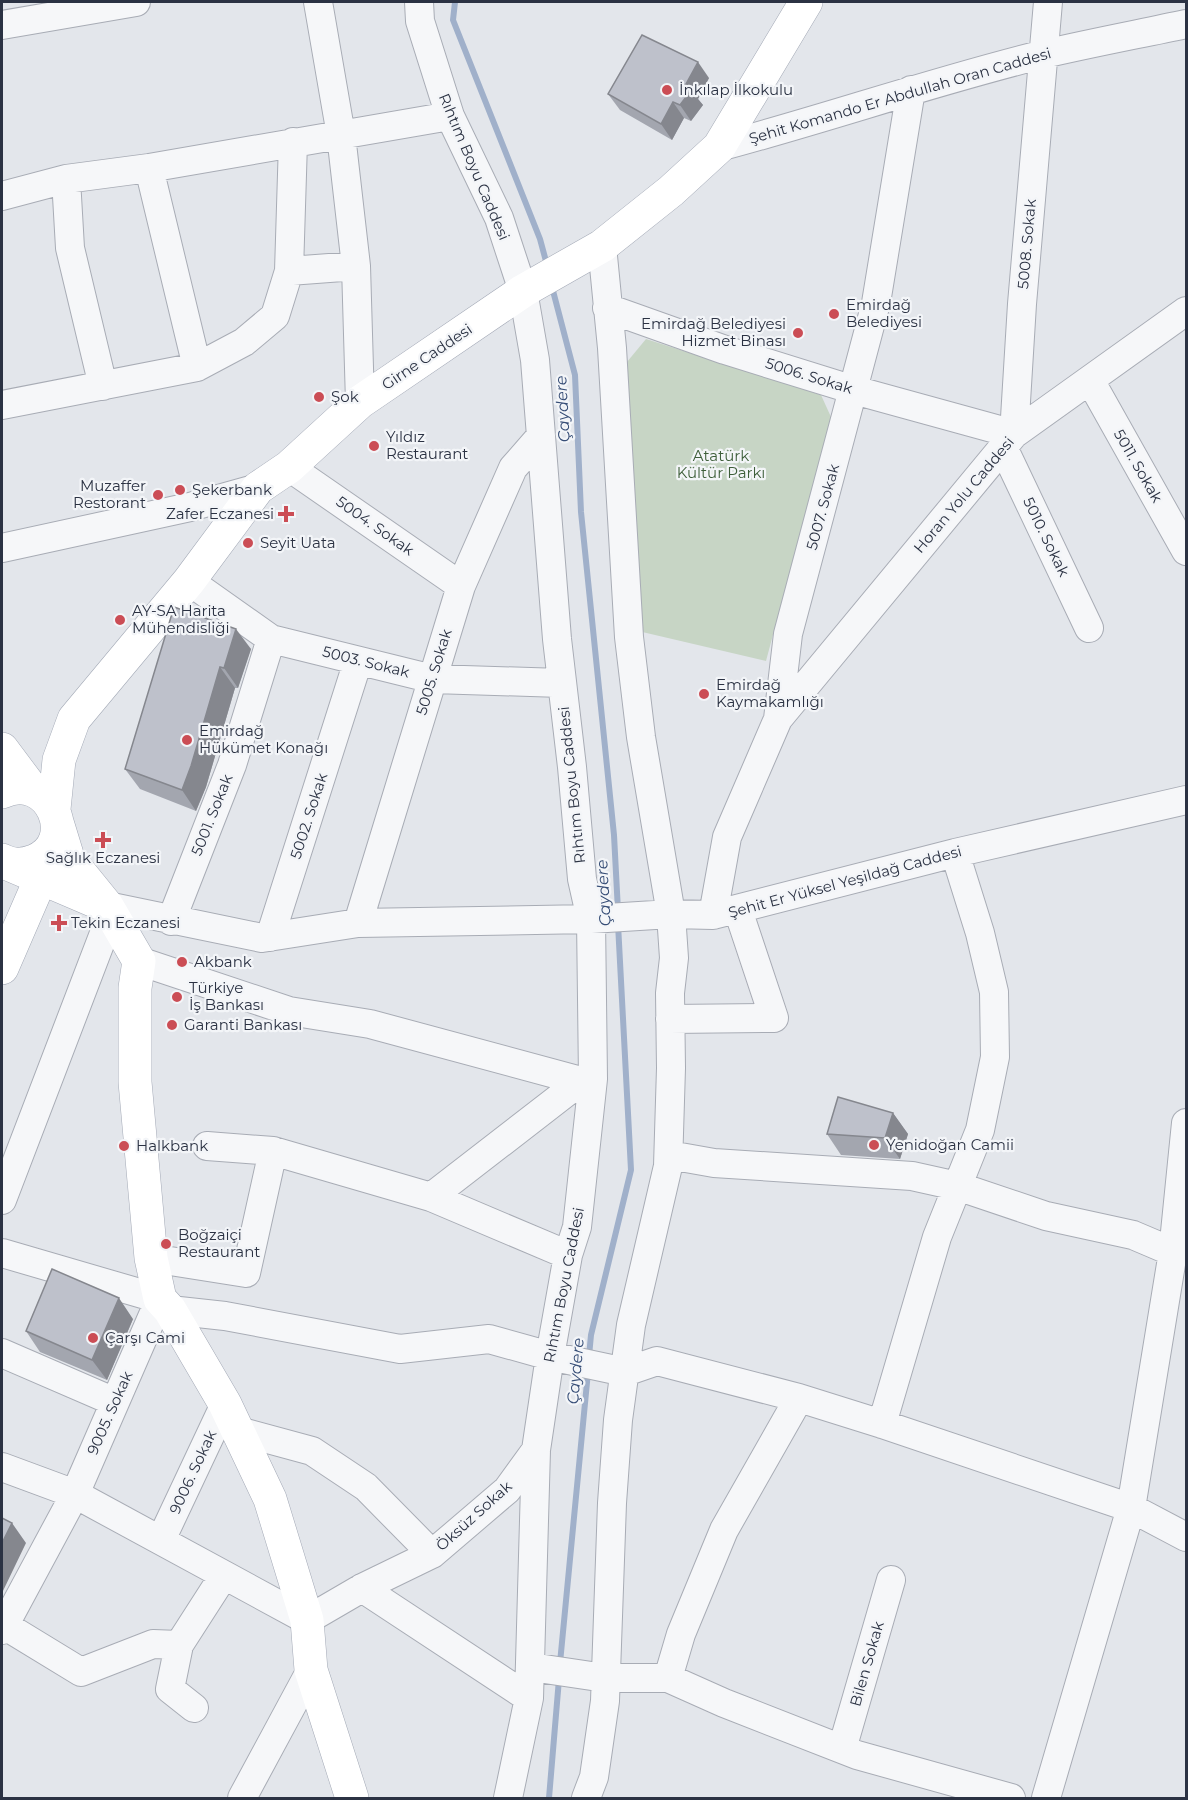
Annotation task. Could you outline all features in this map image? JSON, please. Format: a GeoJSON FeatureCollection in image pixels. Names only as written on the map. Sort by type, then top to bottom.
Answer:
{"type":"FeatureCollection","features":[{"type":"Feature","properties":{"kind":"main road","name":"Girne Caddesi"},"geometry":{"type":"LineString","coordinates":[[36,803],[58,760],[74,719],[189,581],[258,488],[289,467],[360,402],[523,291],[594,252],[671,191],[719,147],[803,2]]}},
{"type":"Feature","properties":{"kind":"main road"},"geometry":{"type":"LineString","coordinates":[[2,749],[68,858],[109,910],[139,960],[135,988],[135,1082],[151,1258],[165,1304],[232,1418],[270,1499],[307,1620],[311,1670],[352,1798]]}},
{"type":"Feature","properties":{"kind":"main road"},"geometry":{"type":"LineString","coordinates":[[3,862],[16,865],[38,859],[53,843],[36,803]]}},
{"type":"Feature","properties":{"kind":"main road"},"geometry":{"type":"LineString","coordinates":[[3,862],[109,910]]}},
{"type":"Feature","properties":{"kind":"main road"},"geometry":{"type":"LineString","coordinates":[[2,968],[41,878]]}},
{"type":"Feature","properties":{"kind":"street"},"geometry":{"type":"LineString","coordinates":[[2,25],[136,2]]}},
{"type":"Feature","properties":{"kind":"street"},"geometry":{"type":"LineString","coordinates":[[318,2],[341,135],[356,266],[360,402]]}},
{"type":"Feature","properties":{"kind":"street","name":"Rıhtım Boyu Caddesi"},"geometry":{"type":"LineString","coordinates":[[419,2],[420,21],[450,116],[499,218],[523,291],[535,360],[561,683],[572,767],[582,879],[591,919],[587,1080],[577,1227],[568,1255],[536,1450],[529,1698],[508,1798]]}},
{"type":"Feature","properties":{"kind":"street","name":"5008. Sokak"},"geometry":{"type":"LineString","coordinates":[[1008,441],[1048,2]]}},
{"type":"Feature","properties":{"kind":"street","name":"Şehit Komando Er Abdullah Oran Caddesi"},"geometry":{"type":"LineString","coordinates":[[719,147],[809,123],[911,90],[1044,54],[1186,24]]}},
{"type":"Feature","properties":{"kind":"street","name":"5007. Sokak"},"geometry":{"type":"LineString","coordinates":[[726,913],[727,837],[778,719],[788,634],[855,390],[876,303],[911,90]]}},
{"type":"Feature","properties":{"kind":"street"},"geometry":{"type":"LineString","coordinates":[[2,196],[66,179],[149,168],[450,116]]}},
{"type":"Feature","properties":{"kind":"street"},"geometry":{"type":"LineString","coordinates":[[2,405],[197,367],[244,342],[275,316],[289,272],[293,142]]}},
{"type":"Feature","properties":{"kind":"street"},"geometry":{"type":"LineString","coordinates":[[149,168],[197,367]]}},
{"type":"Feature","properties":{"kind":"street"},"geometry":{"type":"LineString","coordinates":[[66,179],[70,248],[103,386]]}},
{"type":"Feature","properties":{"kind":"street"},"geometry":{"type":"LineString","coordinates":[[586,1798],[594,1777],[605,1701],[612,1503],[618,1420],[631,1324],[668,1166],[670,993],[674,958],[671,914],[640,737],[629,637],[612,348],[608,308],[594,252]]}},
{"type":"Feature","properties":{"kind":"street"},"geometry":{"type":"LineString","coordinates":[[289,272],[356,266]]}},
{"type":"Feature","properties":{"kind":"street","name":"5006. Sokak"},"geometry":{"type":"LineString","coordinates":[[608,308],[725,350],[1008,441]]}},
{"type":"Feature","properties":{"kind":"street","name":"Horan Yolu Caddesi"},"geometry":{"type":"LineString","coordinates":[[778,719],[1008,441],[1186,312]]}},
{"type":"Feature","properties":{"kind":"street","name":"5011. Sokak"},"geometry":{"type":"LineString","coordinates":[[1090,380],[1186,551]]}},
{"type":"Feature","properties":{"kind":"street","name":"5005. Sokak"},"geometry":{"type":"LineString","coordinates":[[358,923],[461,586],[513,468],[541,436]]}},
{"type":"Feature","properties":{"kind":"street","name":"5010. Sokak"},"geometry":{"type":"LineString","coordinates":[[1008,441],[1089,628]]}},
{"type":"Feature","properties":{"kind":"street","name":"5004. Sokak"},"geometry":{"type":"LineString","coordinates":[[289,467],[461,586]]}},
{"type":"Feature","properties":{"kind":"street"},"geometry":{"type":"LineString","coordinates":[[2,548],[190,507],[258,488]]}},
{"type":"Feature","properties":{"kind":"street","name":"5003. Sokak"},"geometry":{"type":"LineString","coordinates":[[189,581],[271,639],[433,679],[561,683]]}},
{"type":"Feature","properties":{"kind":"street","name":"5001. Sokak"},"geometry":{"type":"LineString","coordinates":[[171,921],[232,765],[271,639]]}},
{"type":"Feature","properties":{"kind":"street","name":"5002. Sokak"},"geometry":{"type":"LineString","coordinates":[[270,937],[358,661]]}},
{"type":"Feature","properties":{"kind":"street","name":"Şehit Er Yüksel Yeşildağ Caddesi"},"geometry":{"type":"LineString","coordinates":[[109,910],[262,938],[358,923],[591,919],[726,913],[955,853],[1186,800]]}},
{"type":"Feature","properties":{"kind":"street"},"geometry":{"type":"LineString","coordinates":[[882,1424],[937,1236],[980,1130],[995,1057],[994,992],[981,933],[955,853]]}},
{"type":"Feature","properties":{"kind":"street"},"geometry":{"type":"LineString","coordinates":[[2,1200],[109,910]]}},
{"type":"Feature","properties":{"kind":"street"},"geometry":{"type":"LineString","coordinates":[[670,1019],[774,1018],[726,913]]}},
{"type":"Feature","properties":{"kind":"street"},"geometry":{"type":"LineString","coordinates":[[139,960],[289,1011],[370,1024],[587,1080]]}},
{"type":"Feature","properties":{"kind":"street"},"geometry":{"type":"LineString","coordinates":[[431,1197],[587,1080]]}},
{"type":"Feature","properties":{"kind":"street"},"geometry":{"type":"LineString","coordinates":[[1046,1798],[1131,1508],[1173,1252],[1186,1123]]}},
{"type":"Feature","properties":{"kind":"street"},"geometry":{"type":"LineString","coordinates":[[207,1146],[273,1151],[431,1197],[568,1255]]}},
{"type":"Feature","properties":{"kind":"street"},"geometry":{"type":"LineString","coordinates":[[151,1258],[246,1273],[273,1151]]}},
{"type":"Feature","properties":{"kind":"street"},"geometry":{"type":"LineString","coordinates":[[669,1155],[714,1163],[912,1176],[957,1186],[1046,1216],[1133,1235],[1173,1252]]}},
{"type":"Feature","properties":{"kind":"street"},"geometry":{"type":"LineString","coordinates":[[2,1253],[165,1304],[400,1349],[489,1339],[550,1356],[625,1372],[657,1361],[800,1398],[882,1424],[1131,1508],[1186,1537]]}},
{"type":"Feature","properties":{"kind":"street","name":"9005. Sokak"},"geometry":{"type":"LineString","coordinates":[[3,1628],[75,1494],[115,1402],[165,1304]]}},
{"type":"Feature","properties":{"kind":"street"},"geometry":{"type":"LineString","coordinates":[[2,1353],[115,1402]]}},
{"type":"Feature","properties":{"kind":"street"},"geometry":{"type":"LineString","coordinates":[[668,1678],[681,1634],[724,1530],[800,1398]]}},
{"type":"Feature","properties":{"kind":"street"},"geometry":{"type":"LineString","coordinates":[[232,1418],[312,1451],[366,1487],[432,1554]]}},
{"type":"Feature","properties":{"kind":"street","name":"9006. Sokak"},"geometry":{"type":"LineString","coordinates":[[161,1540],[232,1418]]}},
{"type":"Feature","properties":{"kind":"street","name":"Öksüz Sokak"},"geometry":{"type":"LineString","coordinates":[[307,1620],[362,1588],[432,1554],[507,1490],[536,1450]]}},
{"type":"Feature","properties":{"kind":"street"},"geometry":{"type":"LineString","coordinates":[[2,1467],[75,1494],[307,1620]]}},
{"type":"Feature","properties":{"kind":"street"},"geometry":{"type":"LineString","coordinates":[[194,1708],[170,1689],[179,1644],[224,1575]]}},
{"type":"Feature","properties":{"kind":"street","name":"Bilen Sokak"},"geometry":{"type":"LineString","coordinates":[[842,1749],[891,1580]]}},
{"type":"Feature","properties":{"kind":"street"},"geometry":{"type":"LineString","coordinates":[[362,1588],[529,1698]]}},
{"type":"Feature","properties":{"kind":"street"},"geometry":{"type":"LineString","coordinates":[[3,1628],[81,1672],[153,1644],[179,1644]]}},
{"type":"Feature","properties":{"kind":"street"},"geometry":{"type":"LineString","coordinates":[[531,1667],[605,1678],[668,1678],[724,1703],[842,1749],[1011,1798]]}},
{"type":"Feature","properties":{"kind":"street"},"geometry":{"type":"LineString","coordinates":[[242,1798],[311,1670]]}},
{"type":"Feature","properties":{"kind":"green space","name":"Atatürk Kültür Parkı"},"geometry":{"type":"Polygon","coordinates":[[[646,339],[821,395],[831,417],[766,661],[638,631],[622,368],[646,339]]]}},
{"type":"Feature","properties":{"kind":"building","name":"İnkılap İlkokulu"},"geometry":{"type":"Polygon","coordinates":[[[642,35],[698,62],[685,86],[692,89],[680,105],[673,102],[661,124],[608,94],[642,35]]]}},
{"type":"Feature","properties":{"kind":"building"},"geometry":{"type":"Polygon","coordinates":[[[174,607],[236,629],[224,668],[220,667],[182,790],[125,769],[174,607]]]}},
{"type":"Feature","properties":{"kind":"building"},"geometry":{"type":"Polygon","coordinates":[[[838,1097],[893,1113],[885,1138],[827,1134],[838,1097]]]}},
{"type":"Feature","properties":{"kind":"building"},"geometry":{"type":"Polygon","coordinates":[[[52,1269],[119,1298],[92,1360],[26,1331],[52,1269]]]}},
{"type":"Feature","properties":{"kind":"building"},"geometry":{"type":"Polygon","coordinates":[[[2,1518],[12,1523],[2,1543],[2,1518]]]}},
{"type":"Feature","properties":{"kind":"waterway","name":"Çaydere"},"geometry":{"type":"LineString","coordinates":[[455,2],[453,20],[540,239],[547,265]]}},
{"type":"Feature","properties":{"kind":"waterway","name":"Çaydere"},"geometry":{"type":"LineString","coordinates":[[552,287],[575,375],[581,512],[614,835],[618,911]]}},
{"type":"Feature","properties":{"kind":"waterway","name":"Çaydere"},"geometry":{"type":"LineString","coordinates":[[589,1356],[591,1335],[631,1170],[618,924]]}},
{"type":"Feature","properties":{"kind":"waterway","name":"Çaydere"},"geometry":{"type":"LineString","coordinates":[[560,1663],[588,1372]]}},
{"type":"Feature","properties":{"kind":"waterway","name":"Çaydere"},"geometry":{"type":"LineString","coordinates":[[549,1798],[559,1679]]}},
{"type":"Feature","properties":{"kind":"place","name":"İnkılap İlkokulu"},"geometry":{"type":"Point","coordinates":[667,90]}},
{"type":"Feature","properties":{"kind":"place","name":"Emirdağ Belediyesi"},"geometry":{"type":"Point","coordinates":[834,314]}},
{"type":"Feature","properties":{"kind":"place","name":"Emirdağ Belediyesi Hizmet Binası"},"geometry":{"type":"Point","coordinates":[798,333]}},
{"type":"Feature","properties":{"kind":"place","name":"Şok"},"geometry":{"type":"Point","coordinates":[319,397]}},
{"type":"Feature","properties":{"kind":"place","name":"Yıldız Restaurant"},"geometry":{"type":"Point","coordinates":[374,446]}},
{"type":"Feature","properties":{"kind":"place","name":"Şekerbank"},"geometry":{"type":"Point","coordinates":[180,490]}},
{"type":"Feature","properties":{"kind":"place","name":"Muzaffer Restorant"},"geometry":{"type":"Point","coordinates":[158,495]}},
{"type":"Feature","properties":{"kind":"place","name":"Zafer Eczanesi"},"geometry":{"type":"Point","coordinates":[286,514]}},
{"type":"Feature","properties":{"kind":"place","name":"Seyit Uata"},"geometry":{"type":"Point","coordinates":[248,543]}},
{"type":"Feature","properties":{"kind":"place","name":"AY-SA Harita Mühendisliği"},"geometry":{"type":"Point","coordinates":[120,620]}},
{"type":"Feature","properties":{"kind":"place","name":"Emirdağ Kaymakamlığı"},"geometry":{"type":"Point","coordinates":[704,694]}},
{"type":"Feature","properties":{"kind":"place","name":"Emirdağ Hükümet Konağı"},"geometry":{"type":"Point","coordinates":[187,740]}},
{"type":"Feature","properties":{"kind":"place","name":"Sağlık Eczanesi"},"geometry":{"type":"Point","coordinates":[103,840]}},
{"type":"Feature","properties":{"kind":"place","name":"Tekin Eczanesi"},"geometry":{"type":"Point","coordinates":[59,923]}},
{"type":"Feature","properties":{"kind":"place","name":"Akbank"},"geometry":{"type":"Point","coordinates":[182,962]}},
{"type":"Feature","properties":{"kind":"place","name":"Türkiye İş Bankası"},"geometry":{"type":"Point","coordinates":[177,997]}},
{"type":"Feature","properties":{"kind":"place","name":"Garanti Bankası"},"geometry":{"type":"Point","coordinates":[172,1025]}},
{"type":"Feature","properties":{"kind":"place","name":"Yenidoğan Camii"},"geometry":{"type":"Point","coordinates":[874,1145]}},
{"type":"Feature","properties":{"kind":"place","name":"Halkbank"},"geometry":{"type":"Point","coordinates":[124,1146]}},
{"type":"Feature","properties":{"kind":"place","name":"Boğzaiçi Restaurant"},"geometry":{"type":"Point","coordinates":[166,1244]}},
{"type":"Feature","properties":{"kind":"place","name":"Çarşı Cami"},"geometry":{"type":"Point","coordinates":[93,1338]}}]}
